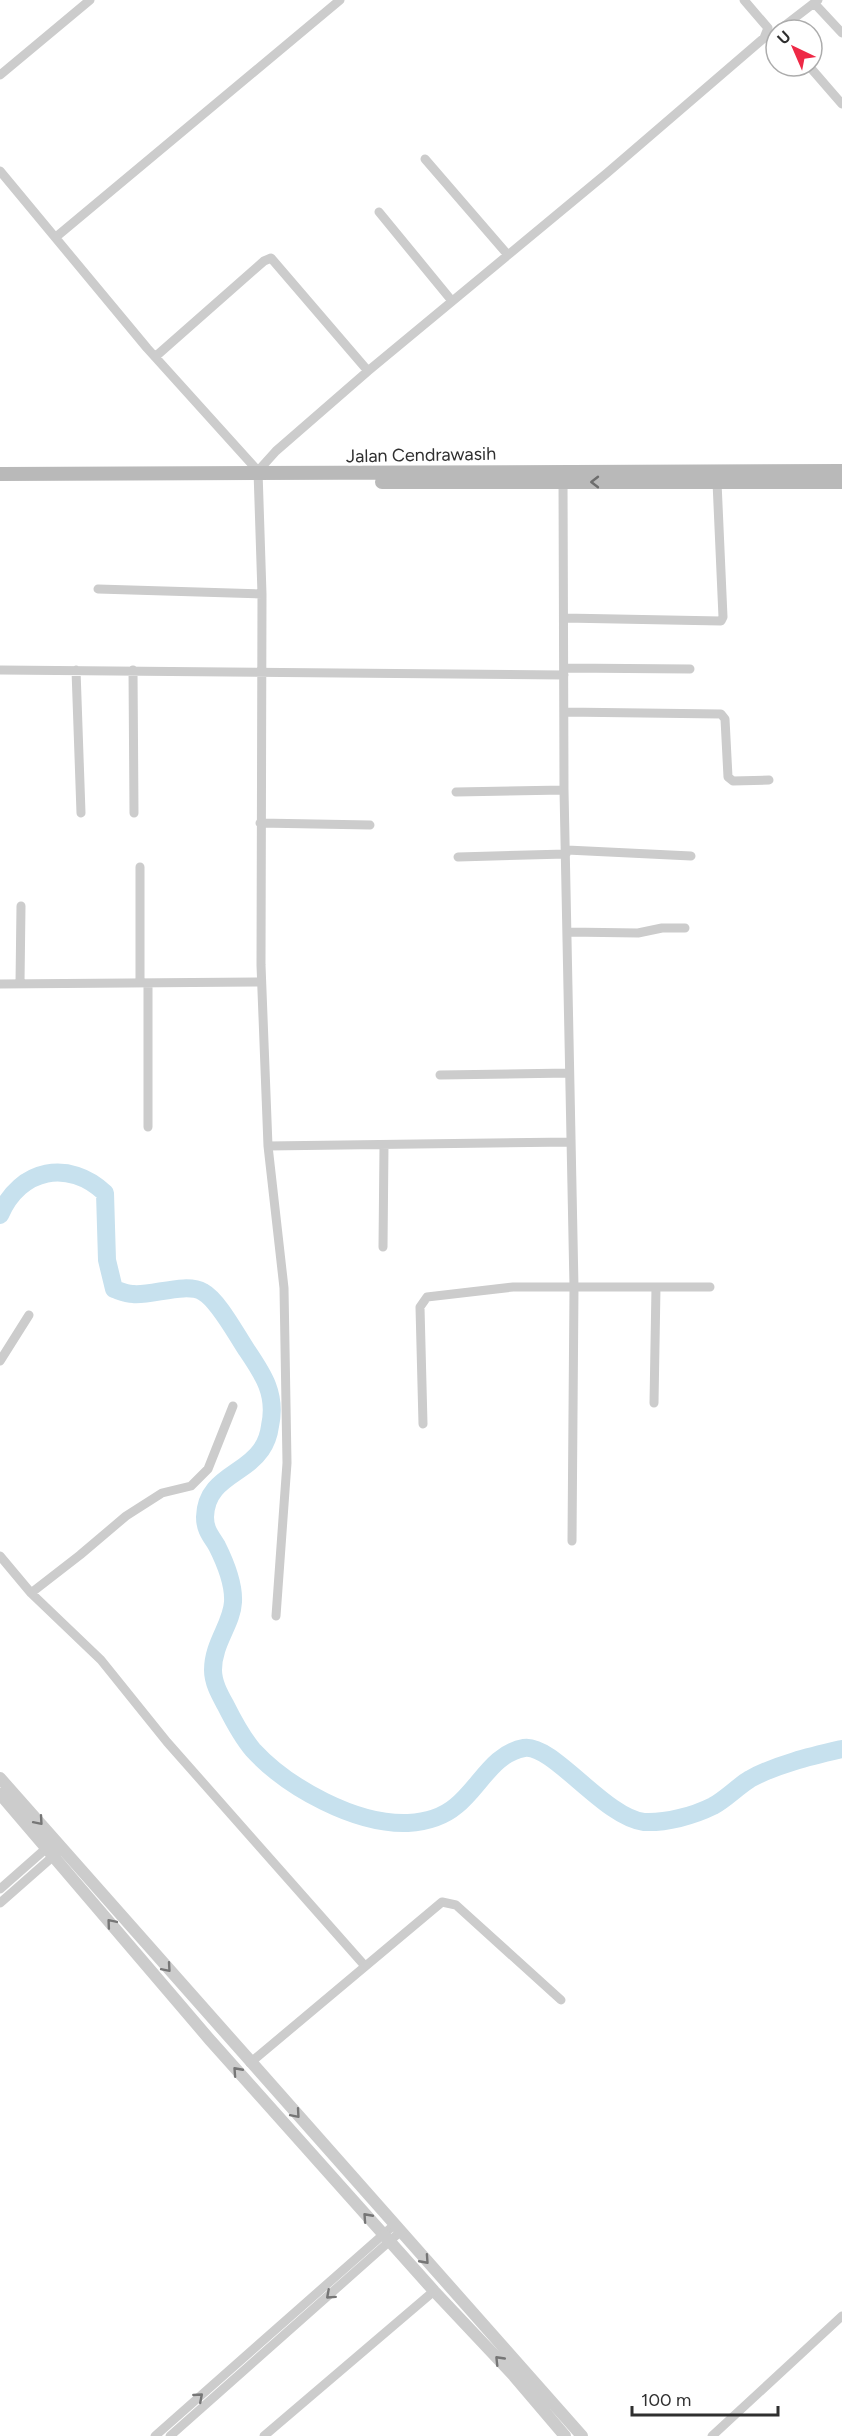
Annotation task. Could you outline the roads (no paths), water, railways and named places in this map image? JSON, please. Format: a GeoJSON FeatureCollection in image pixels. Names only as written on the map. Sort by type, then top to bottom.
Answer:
{"type":"FeatureCollection","features":[{"type":"Feature","properties":{"kind":"main road","name":"Jalan Cendrawasih"},"geometry":{"type":"LineString","coordinates":[[0,474],[563,477],[842,471]]}},
{"type":"Feature","properties":{"kind":"main road","name":"Jalan Cendrawasih"},"geometry":{"type":"LineString","coordinates":[[0,483],[258,476]]}},
{"type":"Feature","properties":{"kind":"main road","name":"Jalan Cendrawasih"},"geometry":{"type":"LineString","coordinates":[[563,477],[717,482],[842,482]]}},
{"type":"Feature","properties":{"kind":"street"},"geometry":{"type":"LineString","coordinates":[[0,75],[90,0]]}},
{"type":"Feature","properties":{"kind":"street"},"geometry":{"type":"LineString","coordinates":[[56,237],[340,0]]}},
{"type":"Feature","properties":{"kind":"street"},"geometry":{"type":"LineString","coordinates":[[744,0],[764,20]]}},
{"type":"Feature","properties":{"kind":"street"},"geometry":{"type":"LineString","coordinates":[[791,18],[816,1],[842,33]]}},
{"type":"Feature","properties":{"kind":"street"},"geometry":{"type":"LineString","coordinates":[[276,1616],[286,1463],[284,1288],[268,1146],[261,982],[261,594],[258,476],[276,452],[369,371],[764,38]]}},
{"type":"Feature","properties":{"kind":"street"},"geometry":{"type":"LineString","coordinates":[[819,78],[842,104]]}},
{"type":"Feature","properties":{"kind":"street"},"geometry":{"type":"LineString","coordinates":[[424,159],[508,255]]}},
{"type":"Feature","properties":{"kind":"street"},"geometry":{"type":"LineString","coordinates":[[0,171],[258,476]]}},
{"type":"Feature","properties":{"kind":"street"},"geometry":{"type":"LineString","coordinates":[[379,212],[452,301]]}},
{"type":"Feature","properties":{"kind":"street"},"geometry":{"type":"LineString","coordinates":[[155,357],[264,261],[271,258],[369,371]]}},
{"type":"Feature","properties":{"kind":"street"},"geometry":{"type":"LineString","coordinates":[[563,477],[564,790],[574,1287],[572,1541]]}},
{"type":"Feature","properties":{"kind":"street"},"geometry":{"type":"LineString","coordinates":[[564,618],[720,621],[723,617],[717,482]]}},
{"type":"Feature","properties":{"kind":"street"},"geometry":{"type":"LineString","coordinates":[[98,589],[261,594]]}},
{"type":"Feature","properties":{"kind":"street"},"geometry":{"type":"LineString","coordinates":[[0,670],[564,672],[690,669]]}},
{"type":"Feature","properties":{"kind":"street"},"geometry":{"type":"LineString","coordinates":[[76,670],[81,813]]}},
{"type":"Feature","properties":{"kind":"street"},"geometry":{"type":"LineString","coordinates":[[133,670],[134,813]]}},
{"type":"Feature","properties":{"kind":"street"},"geometry":{"type":"LineString","coordinates":[[564,712],[721,714],[725,719],[728,777],[733,781],[769,780]]}},
{"type":"Feature","properties":{"kind":"street"},"geometry":{"type":"LineString","coordinates":[[456,792],[564,790]]}},
{"type":"Feature","properties":{"kind":"street"},"geometry":{"type":"LineString","coordinates":[[260,823],[370,825]]}},
{"type":"Feature","properties":{"kind":"street"},"geometry":{"type":"LineString","coordinates":[[458,857],[567,852],[691,856]]}},
{"type":"Feature","properties":{"kind":"street"},"geometry":{"type":"LineString","coordinates":[[140,867],[148,1127]]}},
{"type":"Feature","properties":{"kind":"street"},"geometry":{"type":"LineString","coordinates":[[20,983],[21,906]]}},
{"type":"Feature","properties":{"kind":"street"},"geometry":{"type":"LineString","coordinates":[[568,932],[638,933],[662,928],[685,928]]}},
{"type":"Feature","properties":{"kind":"street"},"geometry":{"type":"LineString","coordinates":[[0,984],[261,982]]}},
{"type":"Feature","properties":{"kind":"street"},"geometry":{"type":"LineString","coordinates":[[440,1075],[569,1073]]}},
{"type":"Feature","properties":{"kind":"street"},"geometry":{"type":"LineString","coordinates":[[268,1146],[571,1142]]}},
{"type":"Feature","properties":{"kind":"street"},"geometry":{"type":"LineString","coordinates":[[383,1247],[384,1145]]}},
{"type":"Feature","properties":{"kind":"street"},"geometry":{"type":"LineString","coordinates":[[423,1424],[420,1307],[424,1298],[513,1287],[710,1287]]}},
{"type":"Feature","properties":{"kind":"street"},"geometry":{"type":"LineString","coordinates":[[654,1402],[656,1287]]}},
{"type":"Feature","properties":{"kind":"street"},"geometry":{"type":"LineString","coordinates":[[0,1361],[29,1314]]}},
{"type":"Feature","properties":{"kind":"street"},"geometry":{"type":"LineString","coordinates":[[31,1593],[126,1516],[162,1493],[191,1486],[202,1477],[208,1469],[233,1406]]}},
{"type":"Feature","properties":{"kind":"street"},"geometry":{"type":"LineString","coordinates":[[0,1556],[31,1593],[101,1660],[167,1742],[365,1966]]}},
{"type":"Feature","properties":{"kind":"street"},"geometry":{"type":"LineString","coordinates":[[0,1778],[210,2040],[386,2239],[434,2292],[582,2436]]}},
{"type":"Feature","properties":{"kind":"street"},"geometry":{"type":"LineString","coordinates":[[0,1794],[55,1848],[397,2229],[518,2372],[565,2436]]}},
{"type":"Feature","properties":{"kind":"street"},"geometry":{"type":"LineString","coordinates":[[0,1889],[55,1848]]}},
{"type":"Feature","properties":{"kind":"street"},"geometry":{"type":"LineString","coordinates":[[0,1903],[55,1848]]}},
{"type":"Feature","properties":{"kind":"street"},"geometry":{"type":"LineString","coordinates":[[250,2063],[442,1902],[448,1902],[466,1913],[561,2000]]}},
{"type":"Feature","properties":{"kind":"street"},"geometry":{"type":"LineString","coordinates":[[170,2436],[397,2229]]}},
{"type":"Feature","properties":{"kind":"street"},"geometry":{"type":"LineString","coordinates":[[155,2436],[386,2239]]}},
{"type":"Feature","properties":{"kind":"street"},"geometry":{"type":"LineString","coordinates":[[264,2436],[434,2292]]}},
{"type":"Feature","properties":{"kind":"street"},"geometry":{"type":"LineString","coordinates":[[712,2436],[842,2316]]}},
{"type":"Feature","properties":{"kind":"waterway"},"geometry":{"type":"LineString","coordinates":[[0,1215],[9,1199],[33,1178],[61,1173],[76,1175],[91,1182],[105,1193],[107,1260],[114,1289],[133,1294],[188,1288],[203,1292],[221,1310],[263,1376],[272,1404],[270,1429],[266,1441],[254,1458],[219,1485],[207,1504],[206,1526],[226,1566],[233,1595],[232,1610],[216,1651],[213,1675],[221,1698],[249,1745],[285,1778],[324,1802],[345,1811],[367,1818],[408,1823],[434,1818],[451,1810],[495,1764],[513,1751],[524,1748],[536,1750],[549,1757],[613,1808],[629,1817],[652,1822],[697,1813],[718,1803],[745,1782],[760,1774],[795,1761],[842,1749]]}}]}
